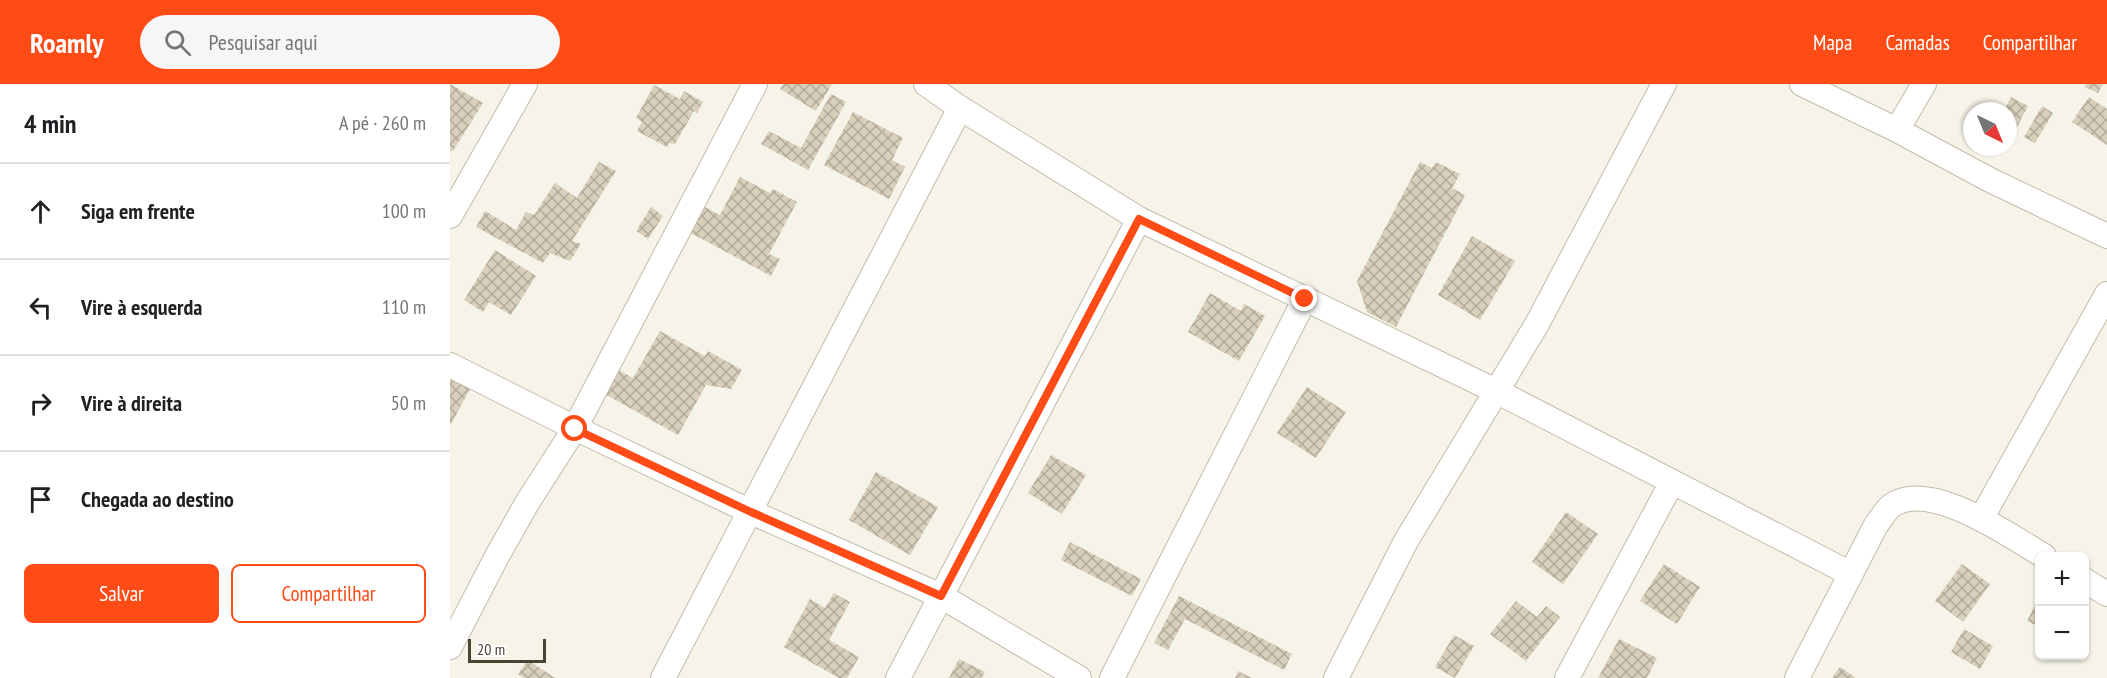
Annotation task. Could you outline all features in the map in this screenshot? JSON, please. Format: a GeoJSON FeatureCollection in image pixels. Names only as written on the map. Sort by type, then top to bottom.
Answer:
{"type":"FeatureCollection","features":[{"type":"Feature","properties":{"kind":"street"},"geometry":{"type":"LineString","coordinates":[[450,216],[525,84]]}},
{"type":"Feature","properties":{"kind":"street"},"geometry":{"type":"LineString","coordinates":[[450,647],[516,521],[575,429],[755,84]]}},
{"type":"Feature","properties":{"kind":"street"},"geometry":{"type":"LineString","coordinates":[[926,84],[960,108],[1139,219],[1496,391],[1851,574]]}},
{"type":"Feature","properties":{"kind":"street"},"geometry":{"type":"LineString","coordinates":[[1336,678],[1406,541],[1537,324],[1664,84]]}},
{"type":"Feature","properties":{"kind":"street"},"geometry":{"type":"LineString","coordinates":[[1802,84],[1897,130],[1990,180],[2107,236]]}},
{"type":"Feature","properties":{"kind":"street"},"geometry":{"type":"LineString","coordinates":[[1897,130],[1924,84]]}},
{"type":"Feature","properties":{"kind":"street"},"geometry":{"type":"LineString","coordinates":[[663,678],[960,108]]}},
{"type":"Feature","properties":{"kind":"street"},"geometry":{"type":"LineString","coordinates":[[898,678],[1139,219]]}},
{"type":"Feature","properties":{"kind":"street"},"geometry":{"type":"LineString","coordinates":[[1981,519],[2107,294]]}},
{"type":"Feature","properties":{"kind":"street"},"geometry":{"type":"LineString","coordinates":[[1112,678],[1305,299]]}},
{"type":"Feature","properties":{"kind":"street"},"geometry":{"type":"LineString","coordinates":[[450,364],[575,429],[751,512],[941,596],[1079,678]]}},
{"type":"Feature","properties":{"kind":"street"},"geometry":{"type":"LineString","coordinates":[[1567,678],[1672,482]]}},
{"type":"Feature","properties":{"kind":"street"},"geometry":{"type":"LineString","coordinates":[[1797,678],[1876,525],[1891,506],[1912,498],[1939,500],[1981,519],[2037,552]]}},
{"type":"Feature","properties":{"kind":"street"},"geometry":{"type":"LineString","coordinates":[[2089,583],[2107,594]]}},
{"type":"Feature","properties":{"kind":"building"},"geometry":{"type":"Polygon","coordinates":[[[450,84],[483,103],[453,151],[450,151],[450,84]]]}},
{"type":"Feature","properties":{"kind":"building"},"geometry":{"type":"Polygon","coordinates":[[[783,84],[832,84],[816,111],[780,89],[783,84]]]}},
{"type":"Feature","properties":{"kind":"building"},"geometry":{"type":"Polygon","coordinates":[[[2086,84],[2103,84],[2098,93],[2085,87],[2086,84]]]}},
{"type":"Feature","properties":{"kind":"building"},"geometry":{"type":"Polygon","coordinates":[[[654,85],[680,99],[684,91],[703,102],[697,113],[694,111],[675,144],[669,143],[667,147],[637,131],[642,122],[636,118],[654,85]]]}},
{"type":"Feature","properties":{"kind":"building"},"geometry":{"type":"Polygon","coordinates":[[[831,94],[846,102],[808,170],[761,144],[769,131],[801,148],[831,94]]]}},
{"type":"Feature","properties":{"kind":"building"},"geometry":{"type":"Polygon","coordinates":[[[2011,97],[2028,106],[2017,127],[2017,102],[2008,102],[2011,97]]]}},
{"type":"Feature","properties":{"kind":"building"},"geometry":{"type":"Polygon","coordinates":[[[2089,97],[2107,109],[2107,145],[2072,122],[2089,97]]]}},
{"type":"Feature","properties":{"kind":"building"},"geometry":{"type":"Polygon","coordinates":[[[2042,106],[2053,113],[2035,143],[2024,137],[2042,106]]]}},
{"type":"Feature","properties":{"kind":"building"},"geometry":{"type":"Polygon","coordinates":[[[853,112],[903,138],[892,160],[905,167],[889,199],[824,165],[853,112]]]}},
{"type":"Feature","properties":{"kind":"building"},"geometry":{"type":"Polygon","coordinates":[[[599,162],[616,171],[572,241],[581,244],[570,261],[550,253],[543,263],[476,227],[485,211],[516,230],[526,212],[534,215],[555,183],[577,198],[599,162]]]}},
{"type":"Feature","properties":{"kind":"building"},"geometry":{"type":"Polygon","coordinates":[[[1420,162],[1432,168],[1436,162],[1460,174],[1452,188],[1465,195],[1396,327],[1367,312],[1357,281],[1420,162]]]}},
{"type":"Feature","properties":{"kind":"building"},"geometry":{"type":"Polygon","coordinates":[[[740,177],[770,193],[773,189],[797,202],[769,254],[780,259],[771,276],[689,232],[703,206],[720,215],[740,177]]]}},
{"type":"Feature","properties":{"kind":"building"},"geometry":{"type":"Polygon","coordinates":[[[651,207],[663,216],[648,239],[636,231],[651,207]]]}},
{"type":"Feature","properties":{"kind":"building"},"geometry":{"type":"Polygon","coordinates":[[[1472,236],[1515,261],[1480,320],[1438,295],[1472,236]]]}},
{"type":"Feature","properties":{"kind":"building"},"geometry":{"type":"Polygon","coordinates":[[[495,250],[536,276],[511,315],[489,302],[483,312],[464,300],[495,250]]]}},
{"type":"Feature","properties":{"kind":"building"},"geometry":{"type":"Polygon","coordinates":[[[1210,293],[1241,311],[1244,304],[1265,316],[1239,361],[1188,332],[1210,293]]]}},
{"type":"Feature","properties":{"kind":"building"},"geometry":{"type":"Polygon","coordinates":[[[660,331],[705,356],[708,351],[742,370],[731,389],[706,385],[678,435],[603,393],[617,369],[633,378],[660,331]]]}},
{"type":"Feature","properties":{"kind":"building"},"geometry":{"type":"Polygon","coordinates":[[[450,378],[470,389],[450,426],[450,378]]]}},
{"type":"Feature","properties":{"kind":"building"},"geometry":{"type":"Polygon","coordinates":[[[1307,387],[1346,412],[1316,458],[1277,433],[1307,387]]]}},
{"type":"Feature","properties":{"kind":"building"},"geometry":{"type":"Polygon","coordinates":[[[1051,455],[1086,475],[1062,514],[1028,493],[1051,455]]]}},
{"type":"Feature","properties":{"kind":"building"},"geometry":{"type":"Polygon","coordinates":[[[876,472],[938,507],[910,555],[849,520],[876,472]]]}},
{"type":"Feature","properties":{"kind":"building"},"geometry":{"type":"Polygon","coordinates":[[[1566,512],[1598,534],[1563,584],[1532,562],[1566,512]]]}},
{"type":"Feature","properties":{"kind":"building"},"geometry":{"type":"Polygon","coordinates":[[[1070,542],[1141,579],[1132,596],[1061,560],[1070,542]]]}},
{"type":"Feature","properties":{"kind":"building"},"geometry":{"type":"Polygon","coordinates":[[[1664,564],[1700,587],[1677,624],[1640,601],[1664,564]]]}},
{"type":"Feature","properties":{"kind":"building"},"geometry":{"type":"Polygon","coordinates":[[[1962,564],[1990,584],[1963,622],[1935,601],[1962,564]]]}},
{"type":"Feature","properties":{"kind":"building"},"geometry":{"type":"Polygon","coordinates":[[[834,593],[850,602],[829,640],[859,657],[847,678],[839,678],[784,647],[810,599],[825,608],[834,593]]]}},
{"type":"Feature","properties":{"kind":"building"},"geometry":{"type":"Polygon","coordinates":[[[1179,596],[1292,654],[1284,670],[1185,619],[1168,650],[1154,643],[1179,596]]]}},
{"type":"Feature","properties":{"kind":"building"},"geometry":{"type":"Polygon","coordinates":[[[1516,601],[1537,617],[1546,606],[1560,617],[1526,661],[1490,634],[1516,601]]]}},
{"type":"Feature","properties":{"kind":"building"},"geometry":{"type":"Polygon","coordinates":[[[2035,605],[2035,625],[2027,621],[2035,605]]]}},
{"type":"Feature","properties":{"kind":"building"},"geometry":{"type":"Polygon","coordinates":[[[1964,629],[1993,646],[1980,669],[1951,652],[1964,629]]]}},
{"type":"Feature","properties":{"kind":"building"},"geometry":{"type":"Polygon","coordinates":[[[1454,635],[1474,646],[1455,678],[1435,667],[1454,635]]]}},
{"type":"Feature","properties":{"kind":"building"},"geometry":{"type":"Polygon","coordinates":[[[1619,639],[1657,658],[1647,678],[1598,678],[1619,639]]]}},
{"type":"Feature","properties":{"kind":"building"},"geometry":{"type":"Polygon","coordinates":[[[959,659],[985,672],[982,678],[949,678],[959,659]]]}},
{"type":"Feature","properties":{"kind":"building"},"geometry":{"type":"Polygon","coordinates":[[[528,660],[555,678],[524,678],[518,674],[528,660]]]}},
{"type":"Feature","properties":{"kind":"building"},"geometry":{"type":"Polygon","coordinates":[[[1840,667],[1856,678],[1832,678],[1840,667]]]}},
{"type":"Feature","properties":{"kind":"building"},"geometry":{"type":"Polygon","coordinates":[[[1238,671],[1252,678],[1235,678],[1238,671]]]}},
{"type":"Feature","properties":{"kind":"route"},"geometry":{"type":"LineString","coordinates":[[575,429],[751,512],[941,596],[1139,219],[1305,299]]}}]}
